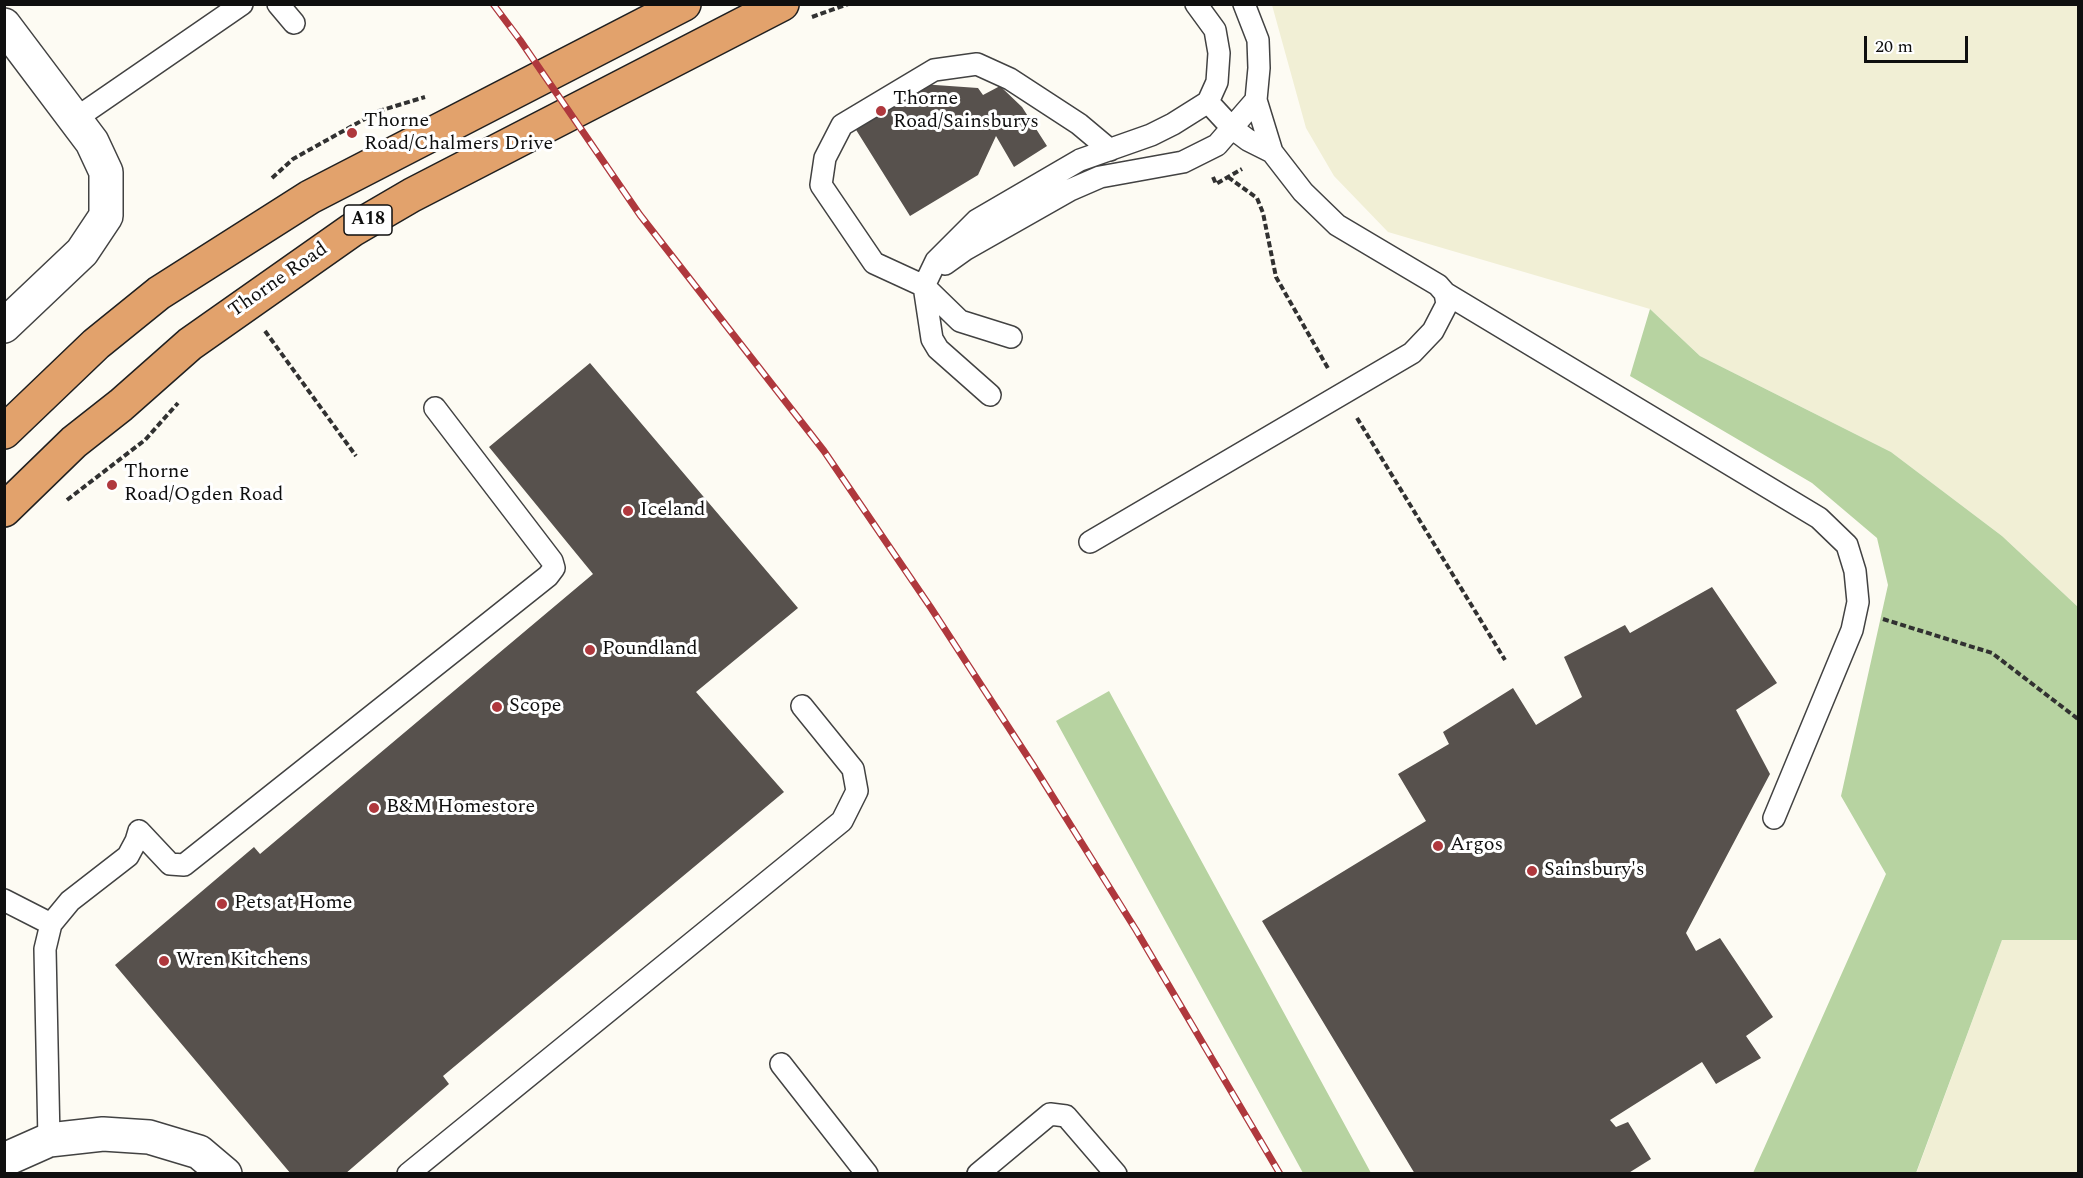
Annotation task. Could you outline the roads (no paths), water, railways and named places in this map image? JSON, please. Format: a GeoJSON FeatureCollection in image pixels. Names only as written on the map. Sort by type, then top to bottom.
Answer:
{"type":"FeatureCollection","features":[{"type":"Feature","properties":{"kind":"highway","name":"A18"},"geometry":{"type":"LineString","coordinates":[[4,432],[96,344],[159,293],[310,197],[684,4]]}},
{"type":"Feature","properties":{"kind":"highway","name":"Thorne Road"},"geometry":{"type":"LineString","coordinates":[[4,510],[74,442],[121,405],[190,344],[352,230],[412,195],[795,12]]}},
{"type":"Feature","properties":{"kind":"street"},"geometry":{"type":"LineString","coordinates":[[4,25],[92,142],[106,172],[106,216],[82,252],[4,326]]}},
{"type":"Feature","properties":{"kind":"street"},"geometry":{"type":"LineString","coordinates":[[4,1160],[49,1140],[103,1134],[149,1137],[199,1152],[225,1173]]}},
{"type":"Feature","properties":{"kind":"lane"},"geometry":{"type":"LineString","coordinates":[[70,113],[242,4]]}},
{"type":"Feature","properties":{"kind":"lane"},"geometry":{"type":"LineString","coordinates":[[278,4],[294,22]]}},
{"type":"Feature","properties":{"kind":"lane"},"geometry":{"type":"LineString","coordinates":[[990,395],[938,349],[932,339],[924,286],[936,261],[976,220],[1080,160],[1151,135],[1208,102],[1217,82],[1219,53],[1215,30],[1196,4]]}},
{"type":"Feature","properties":{"kind":"lane"},"geometry":{"type":"LineString","coordinates":[[1244,4],[1258,40],[1259,68],[1256,100],[1272,152],[1303,192],[1337,225],[1438,285],[1445,293],[1819,518],[1847,545],[1855,571],[1857,602],[1852,630],[1774,818]]}},
{"type":"Feature","properties":{"kind":"lane"},"geometry":{"type":"LineString","coordinates":[[1011,336],[960,321],[924,286],[874,263],[821,185],[825,158],[842,125],[933,70],[976,64],[1010,79],[1079,123],[1110,150]]}},
{"type":"Feature","properties":{"kind":"lane"},"geometry":{"type":"LineString","coordinates":[[924,286],[940,267],[966,249],[1070,190],[1100,177],[1184,162],[1217,145],[1256,100]]}},
{"type":"Feature","properties":{"kind":"lane"},"geometry":{"type":"LineString","coordinates":[[1208,102],[1232,128],[1248,140],[1272,152]]}},
{"type":"Feature","properties":{"kind":"lane"},"geometry":{"type":"LineString","coordinates":[[1090,542],[1412,353],[1433,331],[1447,304],[1445,293]]}},
{"type":"Feature","properties":{"kind":"lane"},"geometry":{"type":"LineString","coordinates":[[49,1140],[45,949],[51,924],[70,901],[128,856],[139,831],[170,864],[184,865],[548,576],[554,568],[552,561],[435,408]]}},
{"type":"Feature","properties":{"kind":"lane"},"geometry":{"type":"LineString","coordinates":[[408,1173],[842,821],[857,791],[853,769],[802,706]]}},
{"type":"Feature","properties":{"kind":"lane"},"geometry":{"type":"LineString","coordinates":[[4,900],[51,924]]}},
{"type":"Feature","properties":{"kind":"lane"},"geometry":{"type":"LineString","coordinates":[[781,1064],[867,1173]]}},
{"type":"Feature","properties":{"kind":"lane"},"geometry":{"type":"LineString","coordinates":[[978,1173],[1050,1114],[1066,1116],[1116,1173]]}},
{"type":"Feature","properties":{"kind":"railway"},"geometry":{"type":"LineString","coordinates":[[493,4],[640,215],[824,451],[931,608],[1136,930],[1280,1174]]}},
{"type":"Feature","properties":{"kind":"place","name":"Thorne Road/Sainsburys"},"geometry":{"type":"Point","coordinates":[881,111]}},
{"type":"Feature","properties":{"kind":"place","name":"Thorne Road/Chalmers Drive"},"geometry":{"type":"Point","coordinates":[352,133]}},
{"type":"Feature","properties":{"kind":"place","name":"Thorne Road/Ogden Road"},"geometry":{"type":"Point","coordinates":[112,485]}},
{"type":"Feature","properties":{"kind":"place","name":"Iceland"},"geometry":{"type":"Point","coordinates":[628,511]}},
{"type":"Feature","properties":{"kind":"place","name":"Poundland"},"geometry":{"type":"Point","coordinates":[590,650]}},
{"type":"Feature","properties":{"kind":"place","name":"Scope"},"geometry":{"type":"Point","coordinates":[497,707]}},
{"type":"Feature","properties":{"kind":"place","name":"B&M Homestore"},"geometry":{"type":"Point","coordinates":[374,808]}},
{"type":"Feature","properties":{"kind":"place","name":"Argos"},"geometry":{"type":"Point","coordinates":[1438,846]}},
{"type":"Feature","properties":{"kind":"place","name":"Sainsbury's"},"geometry":{"type":"Point","coordinates":[1532,871]}},
{"type":"Feature","properties":{"kind":"place","name":"Pets at Home"},"geometry":{"type":"Point","coordinates":[222,904]}},
{"type":"Feature","properties":{"kind":"place","name":"Wren Kitchens"},"geometry":{"type":"Point","coordinates":[164,961]}}]}
